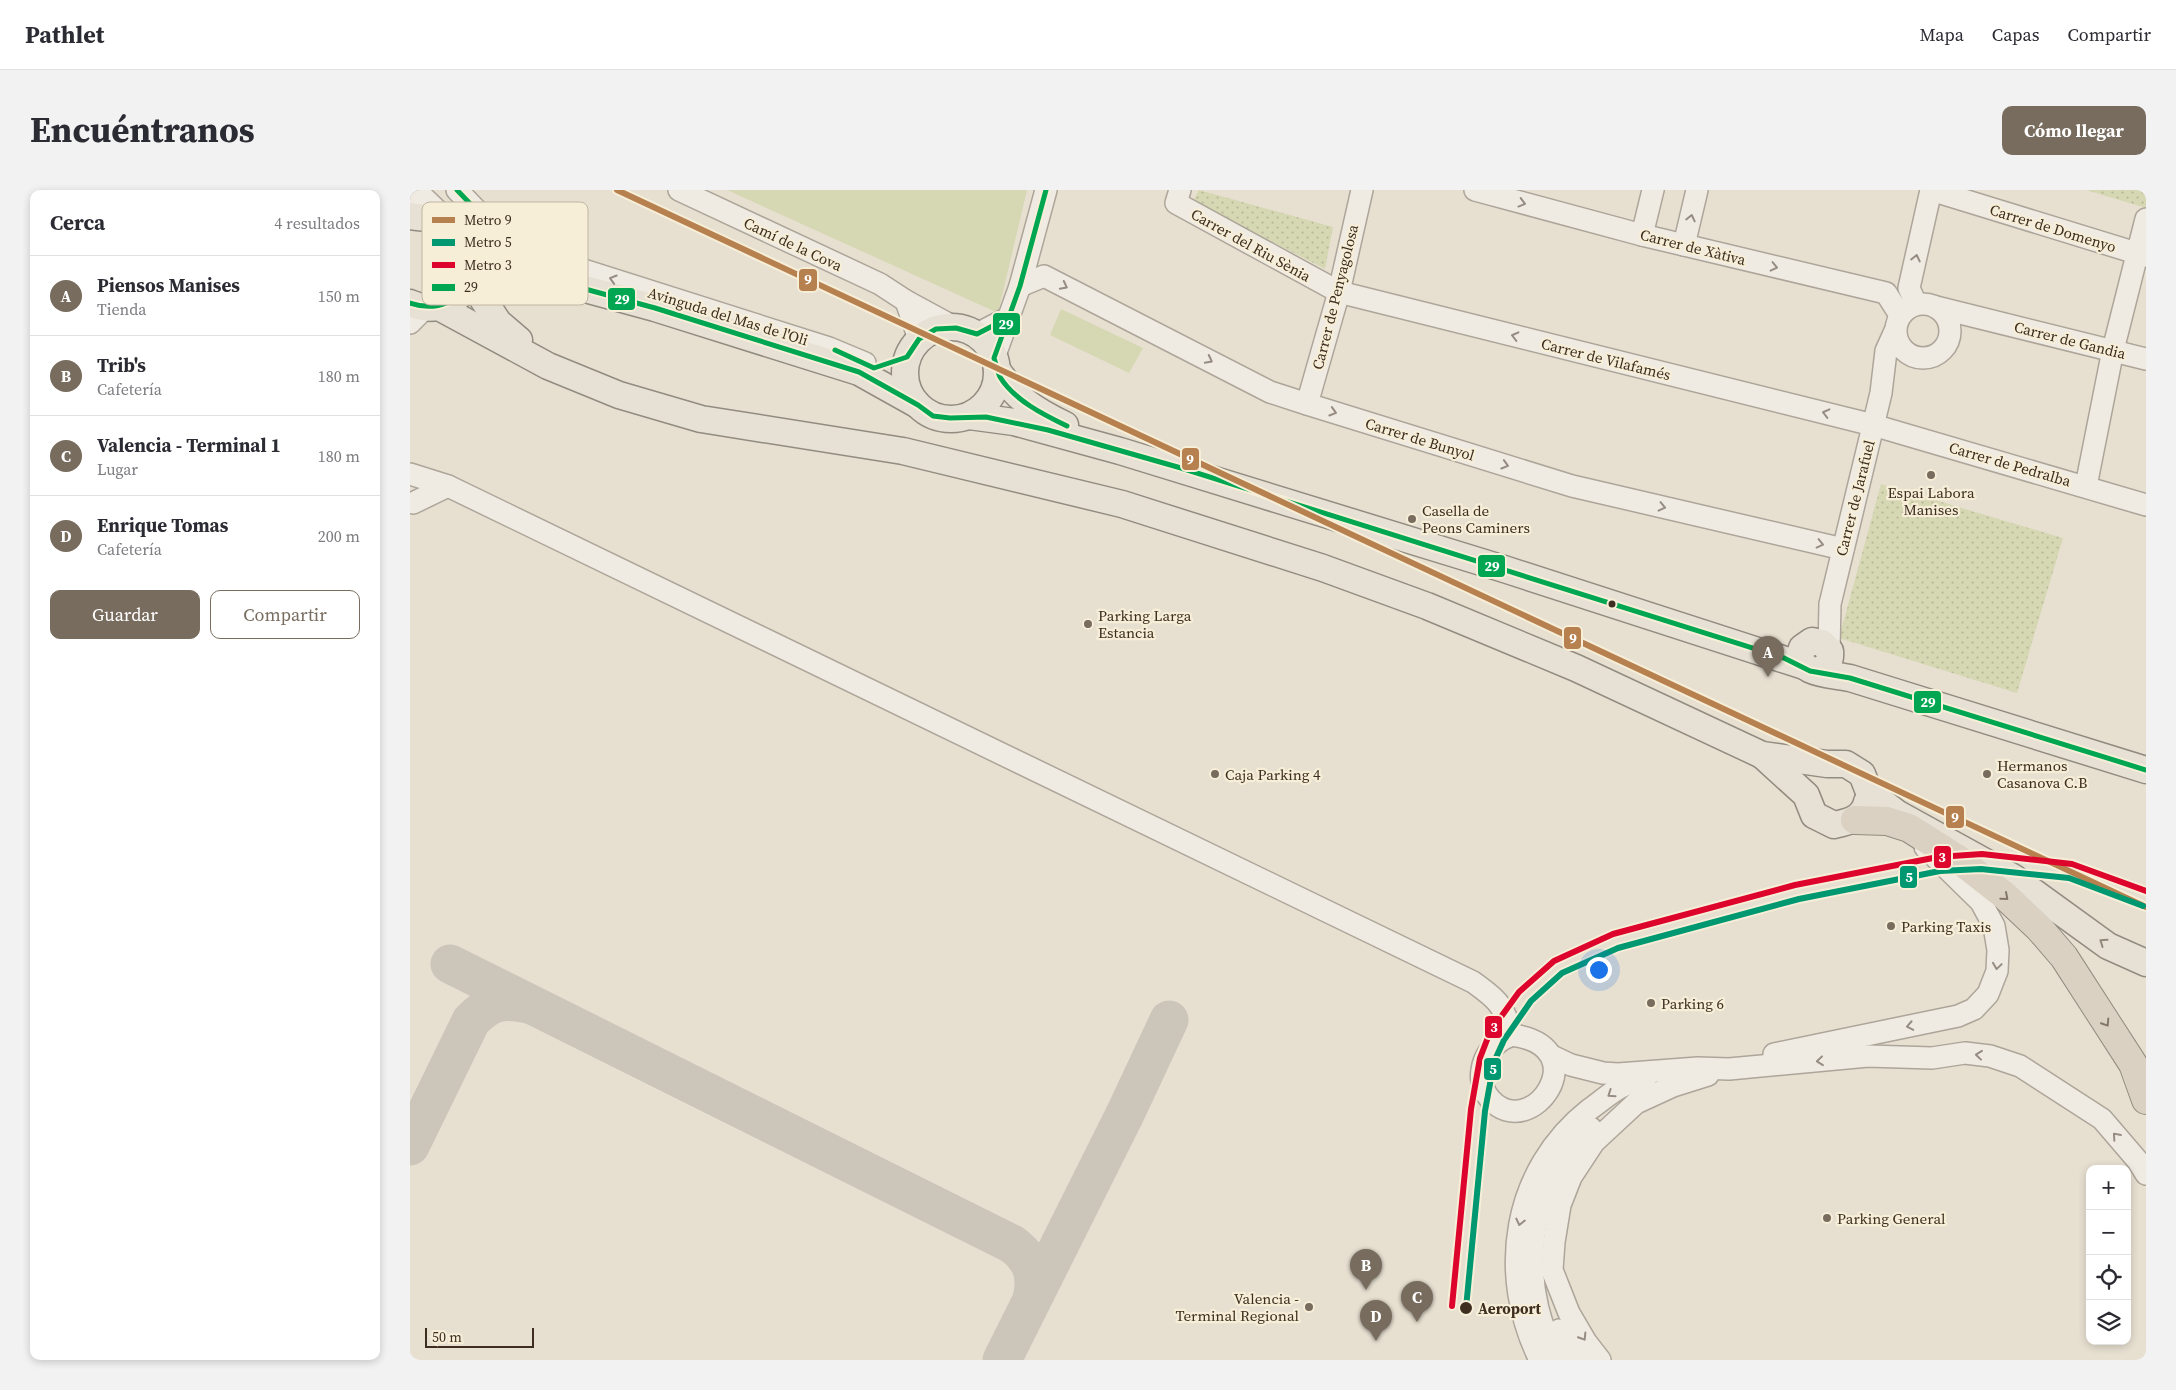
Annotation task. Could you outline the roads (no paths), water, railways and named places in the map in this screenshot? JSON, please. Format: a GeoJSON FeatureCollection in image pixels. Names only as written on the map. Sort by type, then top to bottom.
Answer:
{"type":"FeatureCollection","features":[{"type":"Feature","properties":{"kind":"highway"},"geometry":{"type":"LineString","coordinates":[[1855,820],[1886,821],[1909,828],[1958,859],[2004,895],[2039,928],[2064,957],[2132,1064],[2146,1100]]}},
{"type":"Feature","properties":{"kind":"main road"},"geometry":{"type":"LineString","coordinates":[[588,290],[866,370],[918,405]]}},
{"type":"Feature","properties":{"kind":"main road"},"geometry":{"type":"LineString","coordinates":[[421,310],[435,305]]}},
{"type":"Feature","properties":{"kind":"main road"},"geometry":{"type":"LineString","coordinates":[[488,305],[498,322],[548,366]]}},
{"type":"Feature","properties":{"kind":"main road"},"geometry":{"type":"LineString","coordinates":[[421,310],[619,395],[701,419],[913,453],[1122,504],[1323,568],[1427,606],[1576,668],[1762,755],[1827,764],[1846,764],[1862,774],[1869,792],[1898,814],[2014,878],[2108,946],[2146,963]]}},
{"type":"Feature","properties":{"kind":"main road"},"geometry":{"type":"LineString","coordinates":[[866,370],[913,348],[935,329],[965,331],[985,342],[1011,390],[1029,406],[1120,451]]}},
{"type":"Feature","properties":{"kind":"main road"},"geometry":{"type":"LineString","coordinates":[[913,348],[906,382],[918,405],[924,412],[947,420],[969,416],[1014,422],[1120,451],[1504,569],[1613,593],[1782,643],[2146,761]]}},
{"type":"Feature","properties":{"kind":"main road"},"geometry":{"type":"LineString","coordinates":[[969,416],[980,409],[994,393],[996,364]]}},
{"type":"Feature","properties":{"kind":"main road"},"geometry":{"type":"LineString","coordinates":[[1815,655],[1850,678],[2146,770]]}},
{"type":"Feature","properties":{"kind":"main road"},"geometry":{"type":"LineString","coordinates":[[1762,755],[1806,796],[1814,815],[1834,825],[1855,820],[1866,808],[1869,792]]}},
{"type":"Feature","properties":{"kind":"main road"},"geometry":{"type":"LineString","coordinates":[[1806,796],[1811,776],[1827,764]]}},
{"type":"Feature","properties":{"kind":"street","name":"Avinguda del Mas de l'Oli"},"geometry":{"type":"LineString","coordinates":[[457,190],[469,202]]}},
{"type":"Feature","properties":{"kind":"street","name":"Camí de la Cova"},"geometry":{"type":"LineString","coordinates":[[679,190],[880,284],[906,301],[965,331]]}},
{"type":"Feature","properties":{"kind":"street"},"geometry":{"type":"LineString","coordinates":[[996,364],[1008,318],[1020,286],[1046,190]]}},
{"type":"Feature","properties":{"kind":"street","name":"Carrer del Riu Sènia"},"geometry":{"type":"LineString","coordinates":[[1180,190],[1176,204],[1339,292]]}},
{"type":"Feature","properties":{"kind":"street","name":"Carrer de Penyagolosa"},"geometry":{"type":"LineString","coordinates":[[1308,404],[1339,292],[1362,190]]}},
{"type":"Feature","properties":{"kind":"street","name":"Carrer de Xàtiva"},"geometry":{"type":"LineString","coordinates":[[1475,190],[1642,235],[1886,293],[1912,314]]}},
{"type":"Feature","properties":{"kind":"street"},"geometry":{"type":"LineString","coordinates":[[1642,235],[1653,190]]}},
{"type":"Feature","properties":{"kind":"street"},"geometry":{"type":"LineString","coordinates":[[1684,245],[1697,190]]}},
{"type":"Feature","properties":{"kind":"street"},"geometry":{"type":"LineString","coordinates":[[1912,314],[1947,317],[1951,331],[1945,349],[1929,359],[1910,356],[1899,346],[1912,314],[1909,288],[1931,190]]}},
{"type":"Feature","properties":{"kind":"street","name":"Carrer de Domenyo"},"geometry":{"type":"LineString","coordinates":[[1931,190],[2142,255]]}},
{"type":"Feature","properties":{"kind":"street"},"geometry":{"type":"LineString","coordinates":[[410,192],[423,197],[428,202]]}},
{"type":"Feature","properties":{"kind":"street"},"geometry":{"type":"LineString","coordinates":[[2086,486],[2113,350],[2142,255],[2146,219]]}},
{"type":"Feature","properties":{"kind":"street","name":"Avinguda del Mas de l'Oli"},"geometry":{"type":"LineString","coordinates":[[588,271],[829,348],[866,370]]}},
{"type":"Feature","properties":{"kind":"street","name":"Carrer de Bunyol"},"geometry":{"type":"LineString","coordinates":[[1020,286],[1044,276],[1270,392],[1572,486],[1843,549]]}},
{"type":"Feature","properties":{"kind":"street","name":"Carrer de Vilafamés"},"geometry":{"type":"LineString","coordinates":[[1339,292],[1873,425]]}},
{"type":"Feature","properties":{"kind":"street"},"geometry":{"type":"LineString","coordinates":[[906,301],[913,348]]}},
{"type":"Feature","properties":{"kind":"street","name":"Carrer de Gandia"},"geometry":{"type":"LineString","coordinates":[[1912,314],[1994,321],[2146,358]]}},
{"type":"Feature","properties":{"kind":"street","name":"Carrer de Jarafuel"},"geometry":{"type":"LineString","coordinates":[[1815,655],[1830,604],[1881,393],[1886,351],[1912,314]]}},
{"type":"Feature","properties":{"kind":"street"},"geometry":{"type":"LineString","coordinates":[[965,331],[1008,318]]}},
{"type":"Feature","properties":{"kind":"street","name":"Carrer de Gandia"},"geometry":{"type":"LineString","coordinates":[[1951,331],[1994,321]]}},
{"type":"Feature","properties":{"kind":"street","name":"Carrer de Jarafuel"},"geometry":{"type":"LineString","coordinates":[[1881,393],[1894,370],[1910,356]]}},
{"type":"Feature","properties":{"kind":"street","name":"Carrer de Pedralba"},"geometry":{"type":"LineString","coordinates":[[1873,425],[2146,505]]}},
{"type":"Feature","properties":{"kind":"street"},"geometry":{"type":"LineString","coordinates":[[410,474],[448,486],[1473,982],[1492,996],[1497,1018],[1505,1038]]}},
{"type":"Feature","properties":{"kind":"street"},"geometry":{"type":"LineString","coordinates":[[411,499],[448,486]]}},
{"type":"Feature","properties":{"kind":"street"},"geometry":{"type":"LineString","coordinates":[[1755,1067],[1776,1052],[1958,1016],[1974,1009],[1988,994],[1997,971],[1998,950],[1994,926],[1981,902],[1925,847],[1909,828]]}},
{"type":"Feature","properties":{"kind":"street"},"geometry":{"type":"LineString","coordinates":[[1552,1056],[1553,1073],[1549,1092],[1536,1104],[1521,1111],[1508,1110],[1490,1099],[1482,1082],[1482,1067],[1487,1054],[1505,1038],[1533,1038],[1545,1047],[1552,1056],[1572,1065],[1603,1073],[1673,1078]]}},
{"type":"Feature","properties":{"kind":"street"},"geometry":{"type":"LineString","coordinates":[[1540,1360],[1526,1328],[1515,1272],[1517,1236],[1525,1200],[1551,1152],[1577,1120],[1622,1087],[1730,1070],[1868,1056],[1932,1058],[1966,1053],[1990,1056],[2020,1066],[2102,1120],[2138,1161],[2146,1174]]}},
{"type":"Feature","properties":{"kind":"street"},"geometry":{"type":"LineString","coordinates":[[1559,1360],[1552,1349],[1537,1306],[1532,1257],[1533,1238],[1540,1203],[1549,1181],[1563,1159],[1588,1130],[1640,1092],[1673,1078]]}},
{"type":"Feature","properties":{"kind":"street"},"geometry":{"type":"LineString","coordinates":[[1600,1360],[1586,1342],[1569,1313],[1552,1270],[1560,1205],[1570,1177],[1594,1142],[1636,1104],[1673,1078]]}},
{"type":"Feature","properties":{"kind":"street"},"geometry":{"type":"LineString","coordinates":[[1560,1205],[1551,1220],[1545,1252],[1546,1281],[1553,1315],[1563,1339],[1578,1360]]}},
{"type":"Feature","properties":{"kind":"metro line","name":"9"},"geometry":{"type":"LineString","coordinates":[[617,190],[2146,907]]}},
{"type":"Feature","properties":{"kind":"metro line","name":"3"},"geometry":{"type":"LineString","coordinates":[[1452,1306],[1471,1109],[1480,1058],[1490,1032],[1519,992],[1554,961],[1613,934],[1795,885],[1938,857],[1982,854],[2072,864],[2146,891]]}},
{"type":"Feature","properties":{"kind":"metro line","name":"5"},"geometry":{"type":"LineString","coordinates":[[1466,1308],[1485,1111],[1494,1062],[1504,1040],[1531,1001],[1562,973],[1618,948],[1799,899],[1940,871],[1981,869],[2069,878],[2143,906]]}},
{"type":"Feature","properties":{"kind":"place","name":"Espai Labora Manises"},"geometry":{"type":"Point","coordinates":[1931,475]}},
{"type":"Feature","properties":{"kind":"place","name":"Casella de Peons Caminers"},"geometry":{"type":"Point","coordinates":[1412,519]}},
{"type":"Feature","properties":{"kind":"place","name":"Parking Larga Estancia"},"geometry":{"type":"Point","coordinates":[1088,624]}},
{"type":"Feature","properties":{"kind":"place","name":"Piensos Manises"},"geometry":{"type":"Point","coordinates":[1768,677]}},
{"type":"Feature","properties":{"kind":"place","name":"Caja Parking 4"},"geometry":{"type":"Point","coordinates":[1215,774]}},
{"type":"Feature","properties":{"kind":"place","name":"Hermanos Casanova C.B"},"geometry":{"type":"Point","coordinates":[1987,774]}},
{"type":"Feature","properties":{"kind":"place","name":"Parking Taxis"},"geometry":{"type":"Point","coordinates":[1891,926]}},
{"type":"Feature","properties":{"kind":"place","name":"Parking 6"},"geometry":{"type":"Point","coordinates":[1651,1003]}},
{"type":"Feature","properties":{"kind":"place","name":"Parking General"},"geometry":{"type":"Point","coordinates":[1827,1218]}},
{"type":"Feature","properties":{"kind":"place","name":"Trib's"},"geometry":{"type":"Point","coordinates":[1366,1290]}},
{"type":"Feature","properties":{"kind":"place","name":"Valencia - Terminal Regional"},"geometry":{"type":"Point","coordinates":[1309,1307]}},
{"type":"Feature","properties":{"kind":"place","name":"Aeroport"},"geometry":{"type":"Point","coordinates":[1466,1308]}},
{"type":"Feature","properties":{"kind":"place","name":"Valencia - Terminal 1"},"geometry":{"type":"Point","coordinates":[1417,1322]}},
{"type":"Feature","properties":{"kind":"place","name":"Enrique Tomas"},"geometry":{"type":"Point","coordinates":[1376,1341]}}]}
